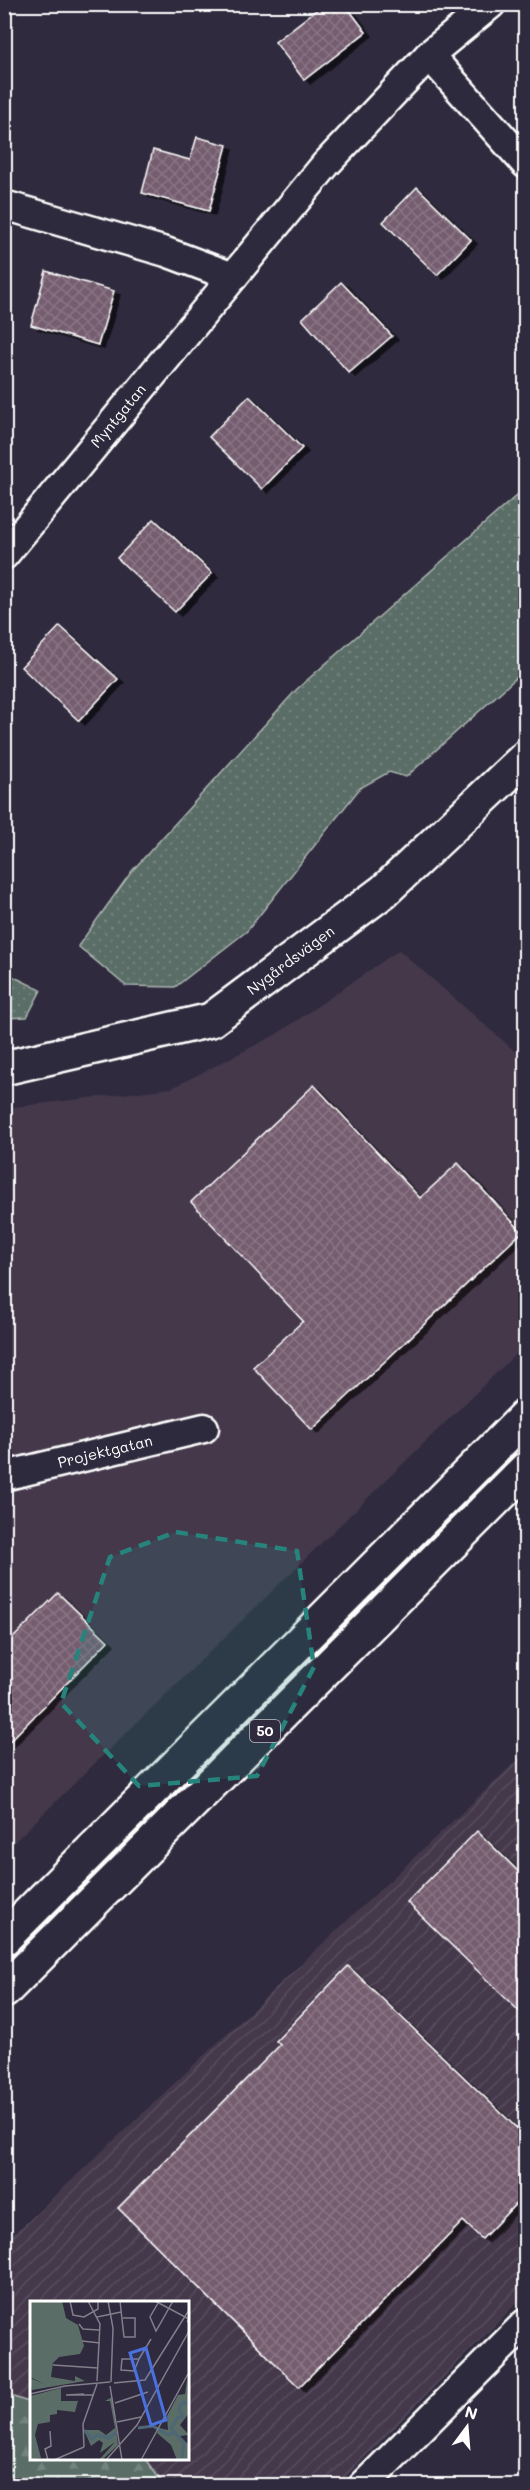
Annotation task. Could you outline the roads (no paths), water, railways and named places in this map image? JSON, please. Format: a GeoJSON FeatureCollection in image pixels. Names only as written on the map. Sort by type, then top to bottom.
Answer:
{"type":"FeatureCollection","features":[{"type":"Feature","properties":{"kind":"main road","name":"Nygårdsvägen"},"geometry":{"type":"LineString","coordinates":[[4,1068],[211,1020],[384,891],[525,757]]}},
{"type":"Feature","properties":{"kind":"main road","name":"50"},"geometry":{"type":"LineString","coordinates":[[4,1938],[525,1416]]}},
{"type":"Feature","properties":{"kind":"main road","name":"50"},"geometry":{"type":"LineString","coordinates":[[4,1992],[525,1469]]}},
{"type":"Feature","properties":{"kind":"street","name":"Myntgatan"},"geometry":{"type":"LineString","coordinates":[[4,555],[326,164],[429,55],[491,4]]}},
{"type":"Feature","properties":{"kind":"street"},"geometry":{"type":"LineString","coordinates":[[429,55],[525,164]]}},
{"type":"Feature","properties":{"kind":"street"},"geometry":{"type":"LineString","coordinates":[[4,205],[166,252],[233,276]]}},
{"type":"Feature","properties":{"kind":"street","name":"Projektgatan"},"geometry":{"type":"LineString","coordinates":[[4,1476],[204,1428]]}},
{"type":"Feature","properties":{"kind":"street"},"geometry":{"type":"LineString","coordinates":[[363,2486],[525,2323]]}}]}
